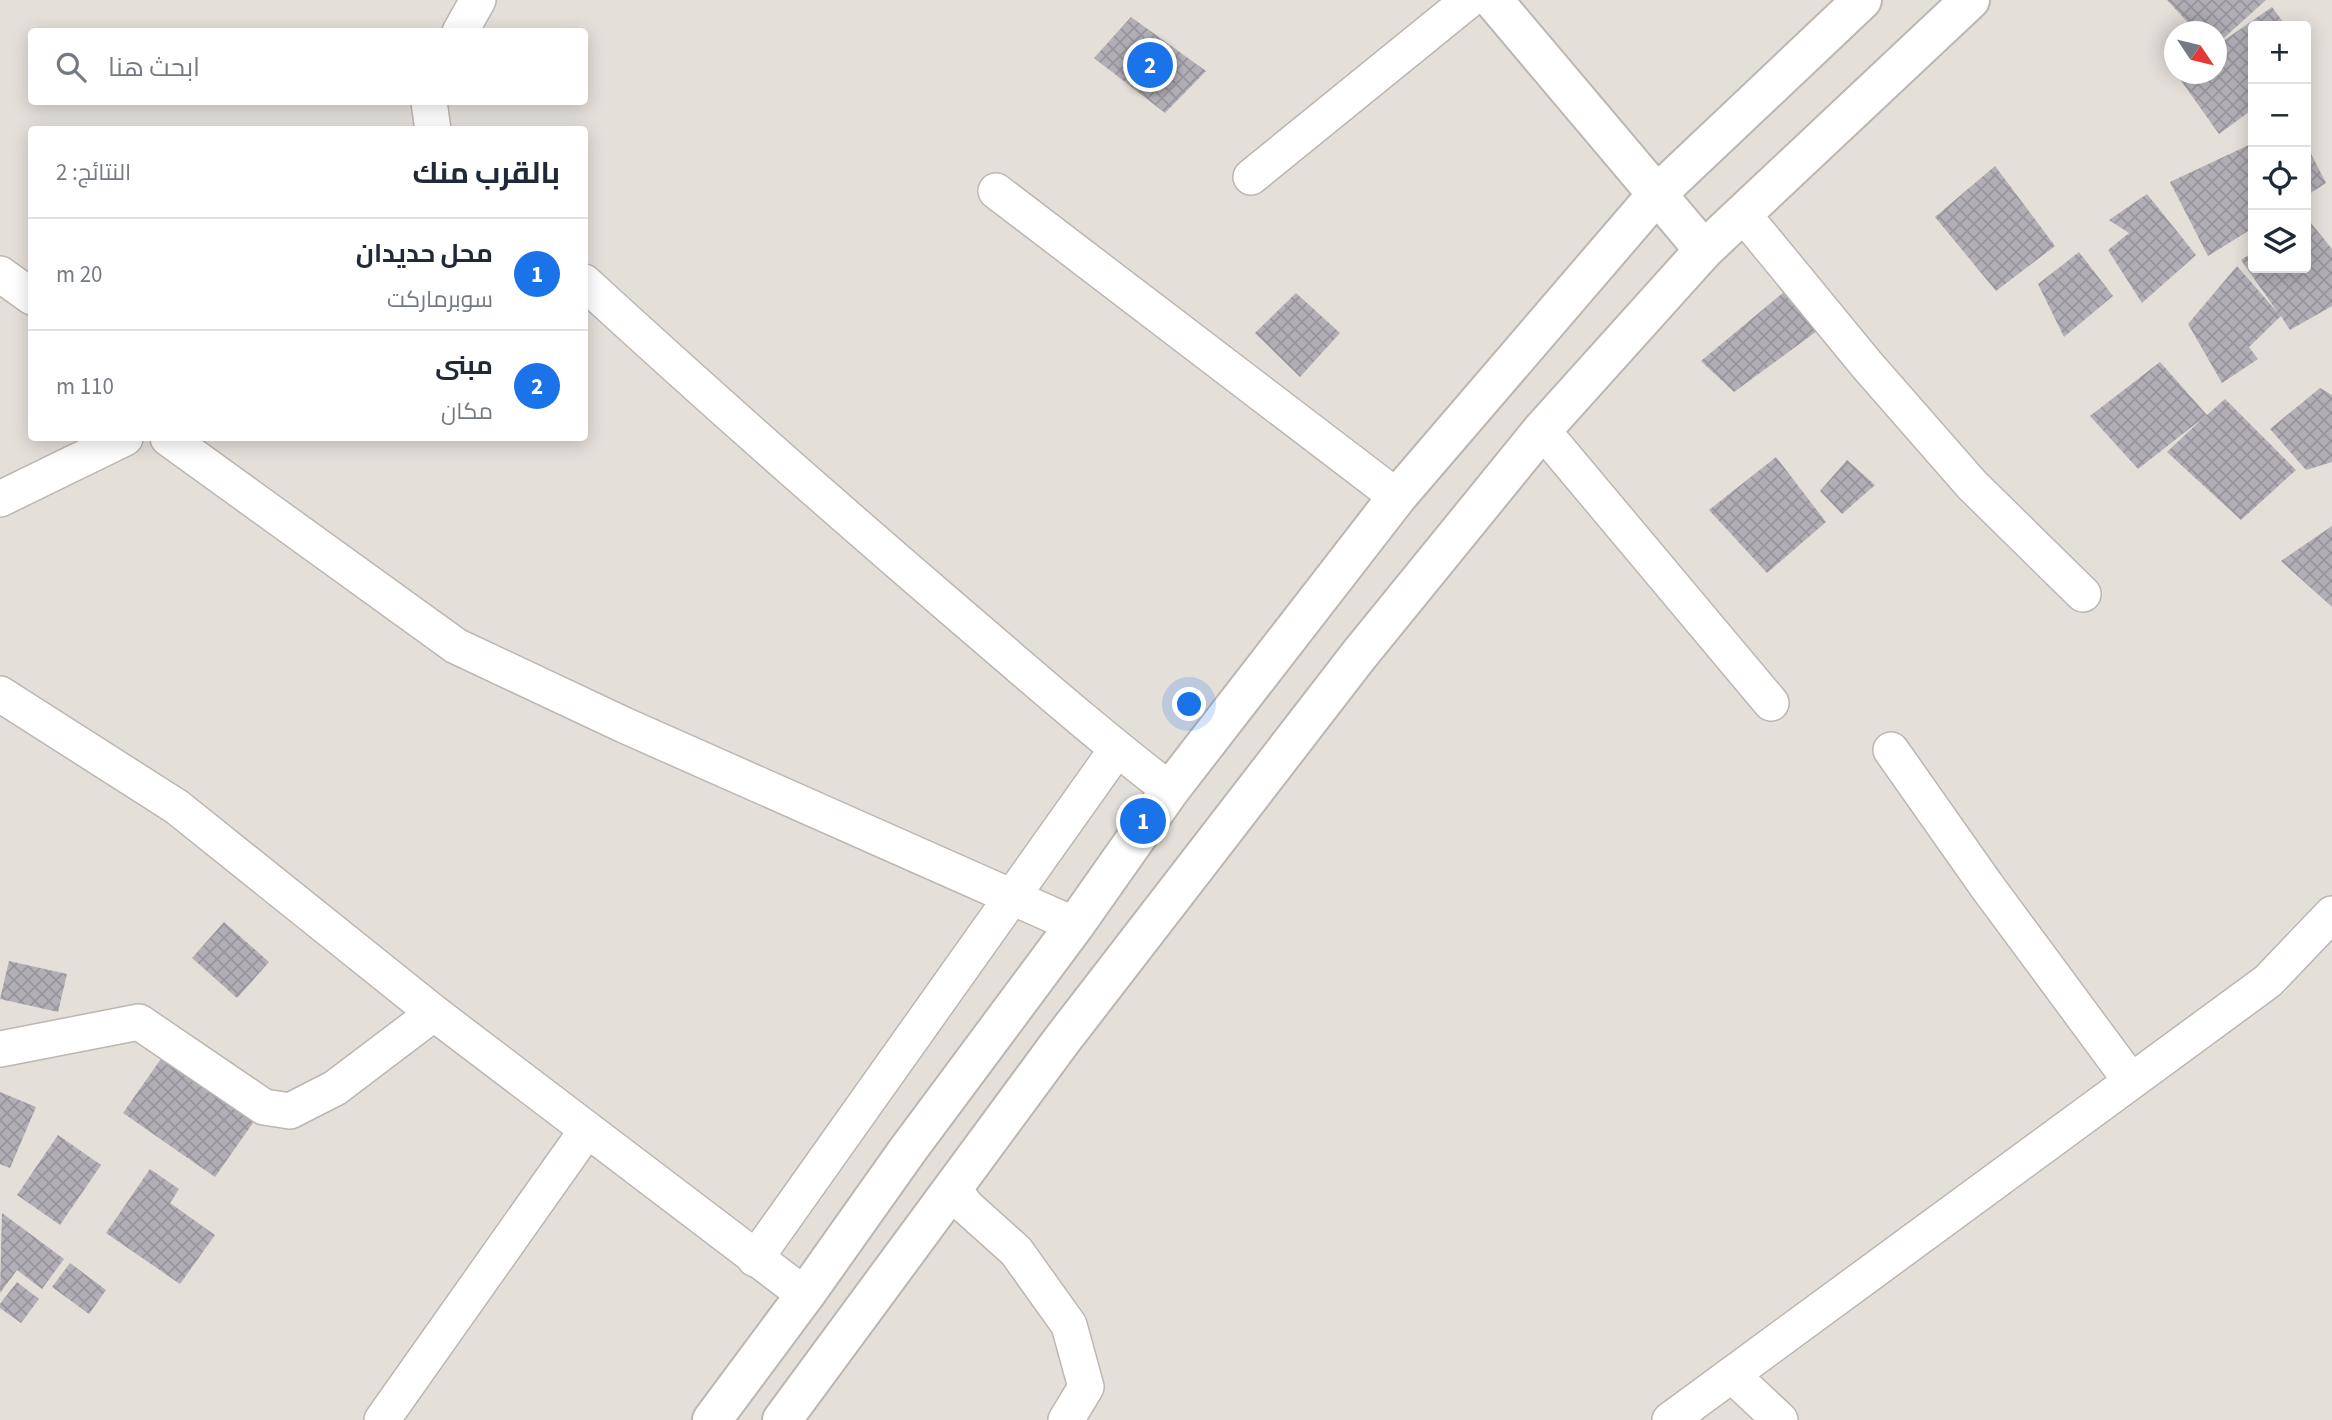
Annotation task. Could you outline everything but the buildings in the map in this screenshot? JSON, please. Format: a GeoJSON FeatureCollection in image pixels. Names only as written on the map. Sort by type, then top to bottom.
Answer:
{"type":"FeatureCollection","features":[{"type":"Feature","properties":{"kind":"main road"},"geometry":{"type":"LineString","coordinates":[[1493,0],[1704,250]]}},
{"type":"Feature","properties":{"kind":"main road"},"geometry":{"type":"LineString","coordinates":[[712,1420],[1075,925],[1170,789],[1397,497],[1657,194],[1862,0]]}},
{"type":"Feature","properties":{"kind":"main road"},"geometry":{"type":"LineString","coordinates":[[782,1420],[1062,1040],[1342,677],[1542,430],[1704,250],[1970,0]]}},
{"type":"Feature","properties":{"kind":"street"},"geometry":{"type":"LineString","coordinates":[[462,28],[478,0]]}},
{"type":"Feature","properties":{"kind":"street"},"geometry":{"type":"LineString","coordinates":[[1251,177],[1469,0]]}},
{"type":"Feature","properties":{"kind":"street"},"geometry":{"type":"LineString","coordinates":[[429,105],[432,126]]}},
{"type":"Feature","properties":{"kind":"street"},"geometry":{"type":"LineString","coordinates":[[996,191],[1397,497]]}},
{"type":"Feature","properties":{"kind":"street"},"geometry":{"type":"LineString","coordinates":[[1742,213],[1867,365],[1972,485],[2083,594]]}},
{"type":"Feature","properties":{"kind":"street"},"geometry":{"type":"LineString","coordinates":[[0,274],[28,294]]}},
{"type":"Feature","properties":{"kind":"street"},"geometry":{"type":"LineString","coordinates":[[588,286],[754,437],[1117,749],[1170,789]]}},
{"type":"Feature","properties":{"kind":"street"},"geometry":{"type":"LineString","coordinates":[[1542,430],[1771,703]]}},
{"type":"Feature","properties":{"kind":"street"},"geometry":{"type":"LineString","coordinates":[[0,499],[119,441]]}},
{"type":"Feature","properties":{"kind":"street"},"geometry":{"type":"LineString","coordinates":[[172,441],[456,646],[624,725],[1075,925]]}},
{"type":"Feature","properties":{"kind":"street"},"geometry":{"type":"LineString","coordinates":[[0,694],[177,807],[434,1013],[805,1295]]}},
{"type":"Feature","properties":{"kind":"street"},"geometry":{"type":"LineString","coordinates":[[755,1259],[1117,749]]}},
{"type":"Feature","properties":{"kind":"street"},"geometry":{"type":"LineString","coordinates":[[1891,750],[1986,885],[2131,1081]]}},
{"type":"Feature","properties":{"kind":"street"},"geometry":{"type":"LineString","coordinates":[[1670,1420],[2268,981],[2332,914]]}},
{"type":"Feature","properties":{"kind":"street"},"geometry":{"type":"LineString","coordinates":[[0,1049],[139,1022],[264,1107],[290,1111],[335,1088],[434,1013]]}},
{"type":"Feature","properties":{"kind":"street"},"geometry":{"type":"LineString","coordinates":[[382,1420],[587,1130]]}},
{"type":"Feature","properties":{"kind":"street"},"geometry":{"type":"LineString","coordinates":[[953,1189],[967,1207],[1016,1251],[1069,1325],[1086,1387],[1066,1420]]}},
{"type":"Feature","properties":{"kind":"street"},"geometry":{"type":"LineString","coordinates":[[1732,1375],[1780,1420]]}},
{"type":"Feature","properties":{"kind":"place","name":"مبنى"},"geometry":{"type":"Point","coordinates":[1150,65]}},
{"type":"Feature","properties":{"kind":"place","name":"محل حديدان"},"geometry":{"type":"Point","coordinates":[1143,821]}}]}
